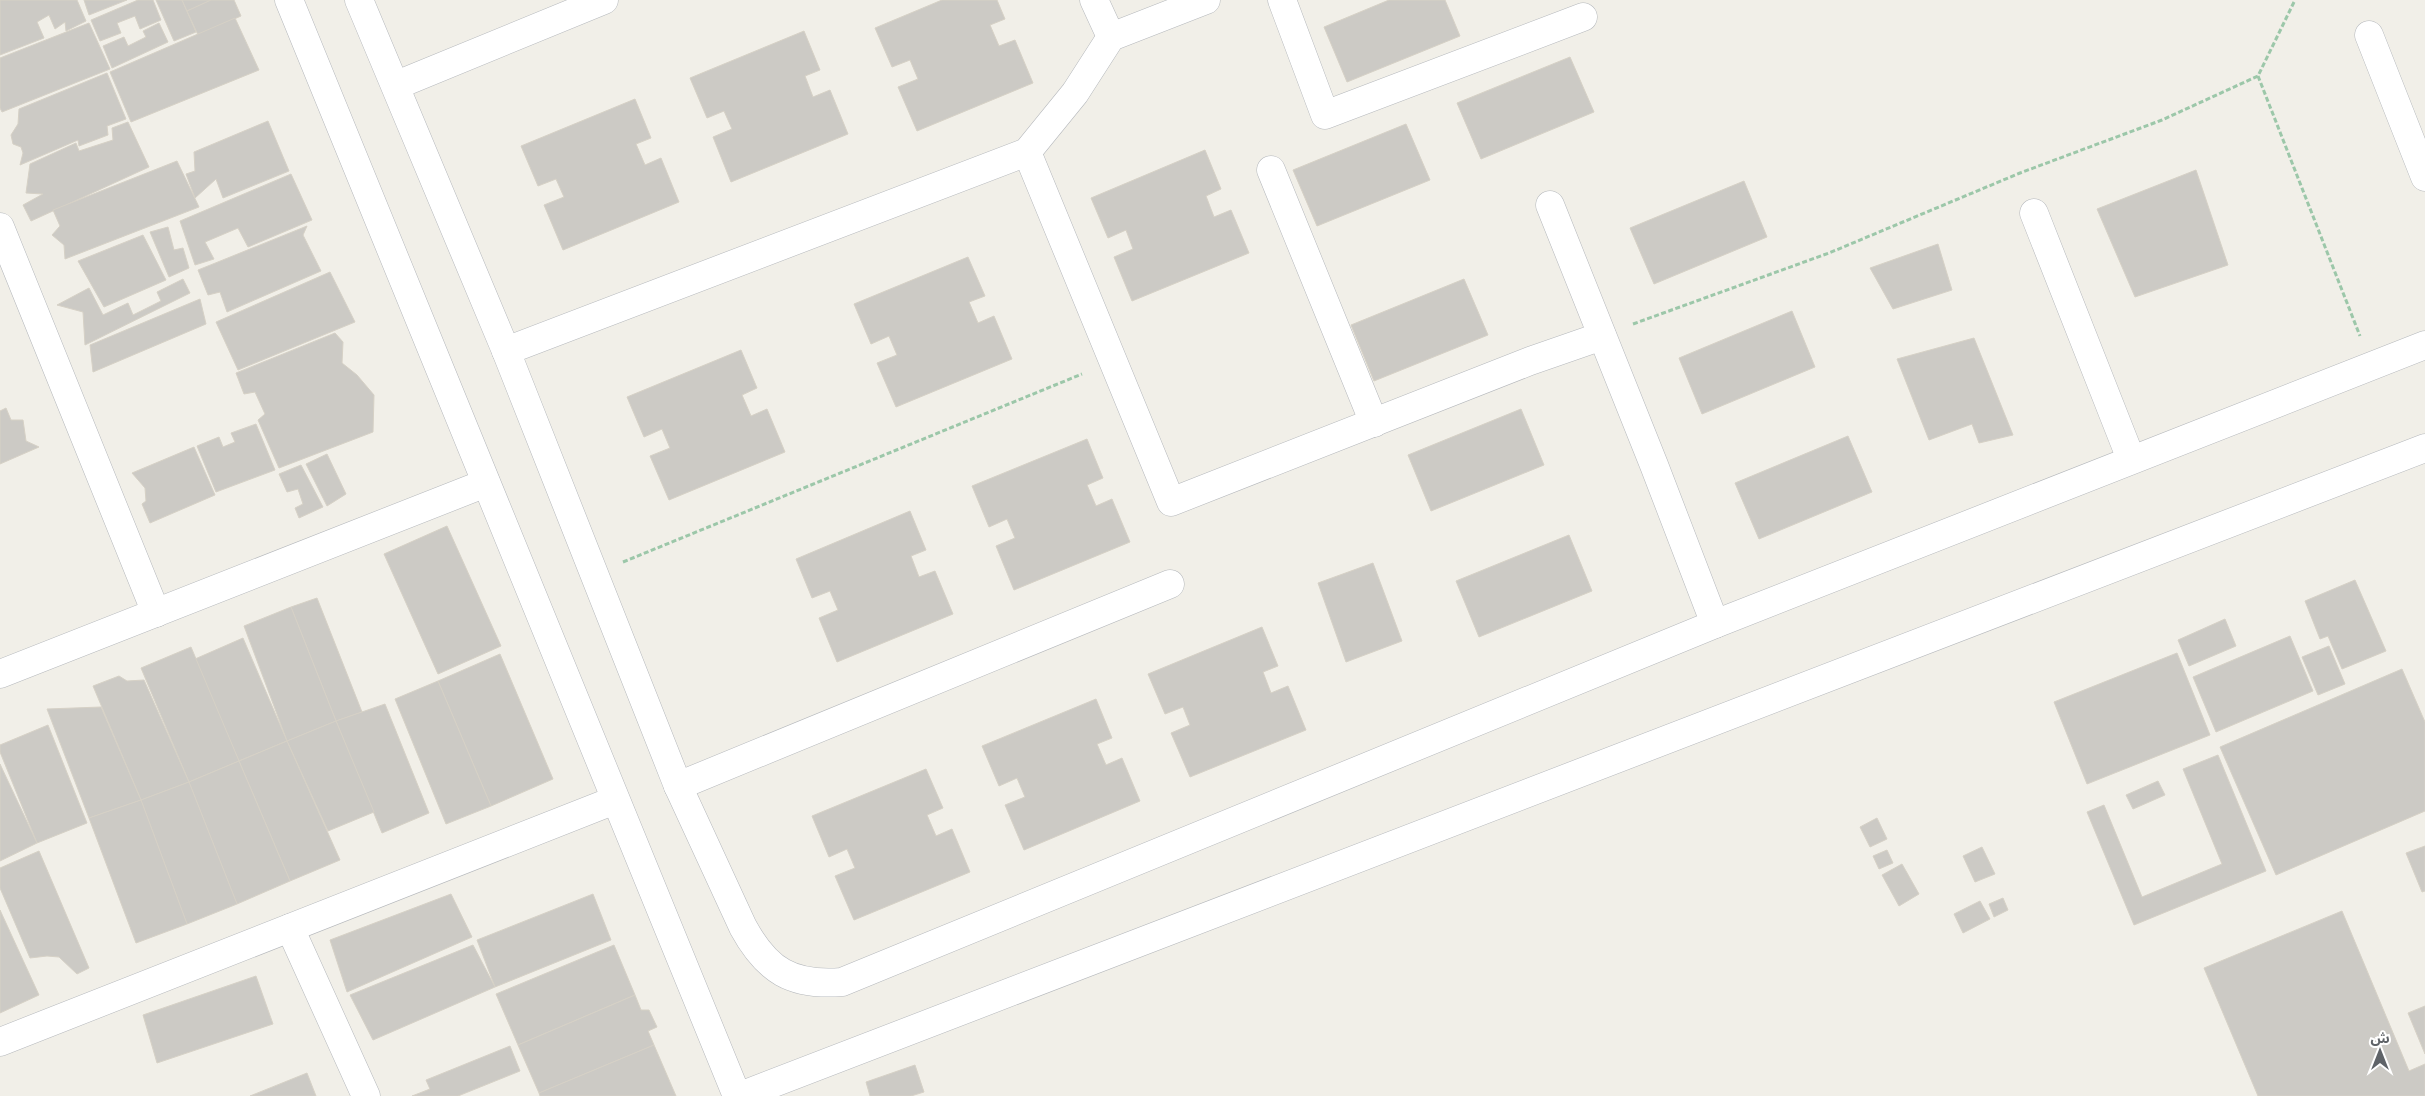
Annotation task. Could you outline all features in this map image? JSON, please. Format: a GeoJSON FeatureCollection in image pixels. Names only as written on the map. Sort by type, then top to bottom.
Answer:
{"type":"FeatureCollection","features":[{"type":"Feature","properties":{"kind":"street"},"geometry":{"type":"LineString","coordinates":[[289,0],[615,800],[738,1096],[2425,448]]}},
{"type":"Feature","properties":{"kind":"street"},"geometry":{"type":"LineString","coordinates":[[359,0],[397,85],[506,351],[678,786],[755,949],[772,966],[793,978],[817,984],[842,982],[1715,624],[2425,344]]}},
{"type":"Feature","properties":{"kind":"street"},"geometry":{"type":"LineString","coordinates":[[397,85],[604,0]]}},
{"type":"Feature","properties":{"kind":"street"},"geometry":{"type":"LineString","coordinates":[[1094,0],[1111,36]]}},
{"type":"Feature","properties":{"kind":"street"},"geometry":{"type":"LineString","coordinates":[[506,351],[1027,152],[1075,92],[1111,36],[1206,0]]}},
{"type":"Feature","properties":{"kind":"street"},"geometry":{"type":"LineString","coordinates":[[1282,0],[1325,115],[1583,17]]}},
{"type":"Feature","properties":{"kind":"street"},"geometry":{"type":"LineString","coordinates":[[2369,35],[2425,177]]}},
{"type":"Feature","properties":{"kind":"street"},"geometry":{"type":"LineString","coordinates":[[1027,152],[1171,502],[1530,361],[1602,336]]}},
{"type":"Feature","properties":{"kind":"street"},"geometry":{"type":"LineString","coordinates":[[1271,170],[1374,423]]}},
{"type":"Feature","properties":{"kind":"street"},"geometry":{"type":"LineString","coordinates":[[1550,205],[1715,624]]}},
{"type":"Feature","properties":{"kind":"street"},"geometry":{"type":"LineString","coordinates":[[2034,213],[2131,459]]}},
{"type":"Feature","properties":{"kind":"street"},"geometry":{"type":"LineString","coordinates":[[0,227],[156,613]]}},
{"type":"Feature","properties":{"kind":"street"},"geometry":{"type":"LineString","coordinates":[[0,674],[486,483]]}},
{"type":"Feature","properties":{"kind":"street"},"geometry":{"type":"LineString","coordinates":[[678,786],[1170,584]]}},
{"type":"Feature","properties":{"kind":"street"},"geometry":{"type":"LineString","coordinates":[[0,1042],[615,800]]}},
{"type":"Feature","properties":{"kind":"street"},"geometry":{"type":"LineString","coordinates":[[290,928],[366,1096]]}},
{"type":"Feature","properties":{"kind":"path"},"geometry":{"type":"LineString","coordinates":[[1602,336],[1829,253],[2020,173],[2162,120],[2258,76],[2295,0]]}},
{"type":"Feature","properties":{"kind":"path"},"geometry":{"type":"LineString","coordinates":[[2258,76],[2372,365]]}},
{"type":"Feature","properties":{"kind":"path"},"geometry":{"type":"LineString","coordinates":[[595,574],[1113,361]]}},
{"type":"Feature","properties":{"kind":"building"},"geometry":{"type":"Polygon","coordinates":[[[0,0],[77,0],[86,21],[66,31],[65,22],[55,29],[49,15],[37,22],[44,38],[0,55],[0,0]]]}},
{"type":"Feature","properties":{"kind":"building"},"geometry":{"type":"Polygon","coordinates":[[[84,0],[127,0],[89,15],[84,0]]]}},
{"type":"Feature","properties":{"kind":"building"},"geometry":{"type":"Polygon","coordinates":[[[138,0],[153,0],[161,20],[140,29],[135,16],[117,23],[121,33],[100,41],[91,20],[138,0]]]}},
{"type":"Feature","properties":{"kind":"building"},"geometry":{"type":"Polygon","coordinates":[[[156,0],[182,0],[196,32],[174,41],[156,0]]]}},
{"type":"Feature","properties":{"kind":"building"},"geometry":{"type":"Polygon","coordinates":[[[182,0],[212,0],[187,11],[182,0]]]}},
{"type":"Feature","properties":{"kind":"building"},"geometry":{"type":"Polygon","coordinates":[[[211,0],[234,0],[241,16],[198,35],[187,11],[211,0]]]}},
{"type":"Feature","properties":{"kind":"building"},"geometry":{"type":"Polygon","coordinates":[[[942,0],[997,0],[1005,19],[990,25],[999,46],[1015,40],[1033,83],[917,131],[898,87],[918,79],[910,60],[892,67],[875,28],[942,0]]]}},
{"type":"Feature","properties":{"kind":"building"},"geometry":{"type":"Polygon","coordinates":[[[1389,0],[1445,0],[1460,36],[1347,82],[1324,27],[1389,0]]]}},
{"type":"Feature","properties":{"kind":"building"},"geometry":{"type":"Polygon","coordinates":[[[235,18],[259,70],[131,122],[110,72],[235,18]]]}},
{"type":"Feature","properties":{"kind":"building"},"geometry":{"type":"Polygon","coordinates":[[[89,23],[110,69],[2,112],[0,108],[0,58],[89,23]]]}},
{"type":"Feature","properties":{"kind":"building"},"geometry":{"type":"Polygon","coordinates":[[[159,23],[168,42],[112,68],[103,46],[124,37],[128,46],[146,37],[143,31],[159,23]]]}},
{"type":"Feature","properties":{"kind":"building"},"geometry":{"type":"Polygon","coordinates":[[[804,31],[820,70],[805,76],[813,97],[830,90],[848,134],[731,182],[713,137],[732,129],[724,111],[707,118],[690,78],[804,31]]]}},
{"type":"Feature","properties":{"kind":"building"},"geometry":{"type":"Polygon","coordinates":[[[1570,57],[1594,112],[1481,159],[1457,103],[1570,57]]]}},
{"type":"Feature","properties":{"kind":"building"},"geometry":{"type":"Polygon","coordinates":[[[107,73],[126,119],[107,126],[108,135],[79,146],[78,140],[20,165],[23,153],[21,147],[13,144],[11,135],[18,124],[19,109],[107,73]]]}},
{"type":"Feature","properties":{"kind":"building"},"geometry":{"type":"Polygon","coordinates":[[[635,99],[651,138],[636,144],[645,165],[661,158],[679,202],[563,250],[544,205],[564,197],[556,179],[538,186],[521,146],[635,99]]]}},
{"type":"Feature","properties":{"kind":"building"},"geometry":{"type":"Polygon","coordinates":[[[268,121],[289,171],[223,198],[216,179],[195,198],[186,174],[195,171],[194,152],[268,121]]]}},
{"type":"Feature","properties":{"kind":"building"},"geometry":{"type":"Polygon","coordinates":[[[128,122],[149,167],[31,221],[23,205],[43,194],[26,193],[30,164],[76,143],[79,151],[113,140],[112,128],[128,122]]]}},
{"type":"Feature","properties":{"kind":"building"},"geometry":{"type":"Polygon","coordinates":[[[1406,124],[1430,180],[1317,226],[1293,170],[1406,124]]]}},
{"type":"Feature","properties":{"kind":"building"},"geometry":{"type":"Polygon","coordinates":[[[1205,150],[1221,189],[1206,196],[1214,217],[1231,210],[1249,253],[1132,301],[1114,257],[1133,249],[1126,230],[1108,238],[1091,198],[1205,150]]]}},
{"type":"Feature","properties":{"kind":"building"},"geometry":{"type":"Polygon","coordinates":[[[177,161],[199,207],[65,259],[64,245],[52,235],[60,226],[53,210],[177,161]]]}},
{"type":"Feature","properties":{"kind":"building"},"geometry":{"type":"Polygon","coordinates":[[[2196,170],[2228,265],[2135,297],[2097,209],[2196,170]]]}},
{"type":"Feature","properties":{"kind":"building"},"geometry":{"type":"Polygon","coordinates":[[[291,174],[312,220],[248,247],[238,228],[205,242],[214,259],[195,265],[180,221],[291,174]]]}},
{"type":"Feature","properties":{"kind":"building"},"geometry":{"type":"Polygon","coordinates":[[[1744,181],[1767,237],[1654,284],[1630,228],[1744,181]]]}},
{"type":"Feature","properties":{"kind":"building"},"geometry":{"type":"Polygon","coordinates":[[[307,226],[303,235],[321,271],[227,312],[220,292],[208,295],[198,270],[307,226]]]}},
{"type":"Feature","properties":{"kind":"building"},"geometry":{"type":"Polygon","coordinates":[[[168,227],[174,250],[183,248],[189,268],[169,277],[150,232],[168,227]]]}},
{"type":"Feature","properties":{"kind":"building"},"geometry":{"type":"Polygon","coordinates":[[[143,235],[166,280],[104,307],[78,261],[143,235]]]}},
{"type":"Feature","properties":{"kind":"building"},"geometry":{"type":"Polygon","coordinates":[[[1938,244],[1952,290],[1893,309],[1870,268],[1938,244]]]}},
{"type":"Feature","properties":{"kind":"building"},"geometry":{"type":"Polygon","coordinates":[[[968,257],[985,296],[969,302],[978,323],[994,316],[1012,359],[896,407],[877,363],[897,355],[889,336],[871,344],[854,304],[968,257]]]}},
{"type":"Feature","properties":{"kind":"building"},"geometry":{"type":"Polygon","coordinates":[[[330,272],[355,322],[238,370],[216,322],[330,272]]]}},
{"type":"Feature","properties":{"kind":"building"},"geometry":{"type":"Polygon","coordinates":[[[183,279],[190,293],[85,345],[83,312],[57,305],[89,288],[103,315],[128,303],[133,315],[161,301],[157,292],[183,279]]]}},
{"type":"Feature","properties":{"kind":"building"},"geometry":{"type":"Polygon","coordinates":[[[1464,279],[1488,335],[1374,381],[1351,325],[1464,279]]]}},
{"type":"Feature","properties":{"kind":"building"},"geometry":{"type":"Polygon","coordinates":[[[200,299],[206,324],[93,372],[90,345],[200,299]]]}},
{"type":"Feature","properties":{"kind":"building"},"geometry":{"type":"Polygon","coordinates":[[[1792,311],[1815,367],[1702,414],[1679,358],[1792,311]]]}},
{"type":"Feature","properties":{"kind":"building"},"geometry":{"type":"Polygon","coordinates":[[[335,333],[343,342],[342,363],[357,375],[374,395],[373,432],[279,468],[258,420],[265,414],[255,392],[244,394],[236,373],[335,333]]]}},
{"type":"Feature","properties":{"kind":"building"},"geometry":{"type":"Polygon","coordinates":[[[1974,338],[2013,435],[1979,443],[1972,424],[1929,440],[1897,359],[1974,338]]]}},
{"type":"Feature","properties":{"kind":"building"},"geometry":{"type":"Polygon","coordinates":[[[741,350],[757,388],[742,395],[751,416],[767,409],[785,452],[669,500],[650,456],[670,448],[662,429],[644,437],[627,397],[741,350]]]}},
{"type":"Feature","properties":{"kind":"building"},"geometry":{"type":"Polygon","coordinates":[[[6,408],[11,420],[23,420],[26,441],[39,447],[0,464],[0,411],[6,408]]]}},
{"type":"Feature","properties":{"kind":"building"},"geometry":{"type":"Polygon","coordinates":[[[1521,409],[1544,465],[1431,511],[1408,455],[1521,409]]]}},
{"type":"Feature","properties":{"kind":"building"},"geometry":{"type":"Polygon","coordinates":[[[256,424],[275,470],[216,492],[197,446],[219,437],[223,447],[235,442],[231,433],[256,424]]]}},
{"type":"Feature","properties":{"kind":"building"},"geometry":{"type":"Polygon","coordinates":[[[1848,436],[1872,492],[1759,539],[1735,483],[1848,436]]]}},
{"type":"Feature","properties":{"kind":"building"},"geometry":{"type":"Polygon","coordinates":[[[1087,439],[1103,478],[1087,485],[1096,506],[1112,499],[1130,542],[1014,590],[996,546],[1015,538],[1007,519],[989,527],[972,486],[1087,439]]]}},
{"type":"Feature","properties":{"kind":"building"},"geometry":{"type":"Polygon","coordinates":[[[194,447],[215,495],[150,523],[142,504],[146,501],[145,488],[132,473],[194,447]]]}},
{"type":"Feature","properties":{"kind":"building"},"geometry":{"type":"Polygon","coordinates":[[[327,454],[346,494],[327,506],[306,464],[327,454]]]}},
{"type":"Feature","properties":{"kind":"building"},"geometry":{"type":"Polygon","coordinates":[[[301,465],[323,507],[299,518],[295,508],[303,504],[298,489],[287,492],[279,474],[301,465]]]}},
{"type":"Feature","properties":{"kind":"building"},"geometry":{"type":"Polygon","coordinates":[[[910,511],[926,550],[911,556],[919,577],[935,571],[953,614],[837,662],[819,618],[838,610],[830,591],[812,598],[796,559],[910,511]]]}},
{"type":"Feature","properties":{"kind":"building"},"geometry":{"type":"Polygon","coordinates":[[[447,526],[501,646],[438,674],[384,554],[447,526]]]}},
{"type":"Feature","properties":{"kind":"building"},"geometry":{"type":"Polygon","coordinates":[[[1569,535],[1592,591],[1479,637],[1456,581],[1569,535]]]}},
{"type":"Feature","properties":{"kind":"building"},"geometry":{"type":"Polygon","coordinates":[[[1373,563],[1402,641],[1346,662],[1318,583],[1373,563]]]}},
{"type":"Feature","properties":{"kind":"building"},"geometry":{"type":"Polygon","coordinates":[[[2355,580],[2386,651],[2342,669],[2328,636],[2320,639],[2305,601],[2355,580]]]}},
{"type":"Feature","properties":{"kind":"building"},"geometry":{"type":"Polygon","coordinates":[[[317,598],[362,712],[336,721],[291,607],[317,598]]]}},
{"type":"Feature","properties":{"kind":"building"},"geometry":{"type":"Polygon","coordinates":[[[291,607],[336,721],[287,741],[244,626],[291,607]]]}},
{"type":"Feature","properties":{"kind":"building"},"geometry":{"type":"Polygon","coordinates":[[[2225,619],[2236,646],[2189,666],[2178,640],[2225,619]]]}},
{"type":"Feature","properties":{"kind":"building"},"geometry":{"type":"Polygon","coordinates":[[[1262,627],[1278,666],[1263,672],[1271,693],[1288,686],[1306,730],[1190,777],[1171,733],[1190,725],[1183,707],[1165,714],[1148,674],[1262,627]]]}},
{"type":"Feature","properties":{"kind":"building"},"geometry":{"type":"Polygon","coordinates":[[[2290,636],[2313,691],[2216,732],[2193,677],[2290,636]]]}},
{"type":"Feature","properties":{"kind":"building"},"geometry":{"type":"Polygon","coordinates":[[[243,638],[287,741],[239,761],[195,659],[243,638]]]}},
{"type":"Feature","properties":{"kind":"building"},"geometry":{"type":"Polygon","coordinates":[[[2329,646],[2345,684],[2318,695],[2302,657],[2329,646]]]}},
{"type":"Feature","properties":{"kind":"building"},"geometry":{"type":"Polygon","coordinates":[[[191,647],[239,761],[189,782],[141,668],[191,647]]]}},
{"type":"Feature","properties":{"kind":"building"},"geometry":{"type":"Polygon","coordinates":[[[2177,653],[2210,735],[2087,784],[2054,702],[2177,653]]]}},
{"type":"Feature","properties":{"kind":"building"},"geometry":{"type":"Polygon","coordinates":[[[500,654],[553,779],[491,806],[438,681],[500,654]]]}},
{"type":"Feature","properties":{"kind":"building"},"geometry":{"type":"Polygon","coordinates":[[[2402,669],[2425,722],[2425,811],[2276,875],[2220,747],[2402,669]]]}},
{"type":"Feature","properties":{"kind":"building"},"geometry":{"type":"Polygon","coordinates":[[[119,676],[127,681],[144,680],[189,782],[141,800],[93,686],[119,676]]]}},
{"type":"Feature","properties":{"kind":"building"},"geometry":{"type":"Polygon","coordinates":[[[438,681],[491,806],[446,824],[395,699],[438,681]]]}},
{"type":"Feature","properties":{"kind":"building"},"geometry":{"type":"Polygon","coordinates":[[[1096,699],[1112,738],[1097,744],[1106,765],[1122,758],[1140,801],[1024,850],[1005,805],[1025,797],[1017,778],[999,786],[982,746],[1096,699]]]}},
{"type":"Feature","properties":{"kind":"building"},"geometry":{"type":"Polygon","coordinates":[[[385,704],[429,813],[382,833],[336,721],[385,704]]]}},
{"type":"Feature","properties":{"kind":"building"},"geometry":{"type":"Polygon","coordinates":[[[101,707],[141,800],[89,818],[47,709],[101,707]]]}},
{"type":"Feature","properties":{"kind":"building"},"geometry":{"type":"Polygon","coordinates":[[[336,721],[374,812],[328,831],[287,741],[336,721]]]}},
{"type":"Feature","properties":{"kind":"building"},"geometry":{"type":"Polygon","coordinates":[[[48,725],[87,823],[37,843],[0,752],[0,745],[48,725]]]}},
{"type":"Feature","properties":{"kind":"building"},"geometry":{"type":"Polygon","coordinates":[[[287,741],[340,860],[290,881],[239,761],[287,741]]]}},
{"type":"Feature","properties":{"kind":"building"},"geometry":{"type":"Polygon","coordinates":[[[2218,755],[2266,871],[2134,925],[2087,812],[2104,805],[2142,897],[2222,864],[2183,769],[2218,755]]]}},
{"type":"Feature","properties":{"kind":"building"},"geometry":{"type":"Polygon","coordinates":[[[239,761],[290,881],[237,904],[189,782],[239,761]]]}},
{"type":"Feature","properties":{"kind":"building"},"geometry":{"type":"Polygon","coordinates":[[[0,764],[37,843],[0,861],[0,764]]]}},
{"type":"Feature","properties":{"kind":"building"},"geometry":{"type":"Polygon","coordinates":[[[926,769],[943,808],[927,815],[936,836],[952,829],[970,872],[854,920],[835,876],[855,868],[847,849],[829,857],[812,816],[926,769]]]}},
{"type":"Feature","properties":{"kind":"building"},"geometry":{"type":"Polygon","coordinates":[[[2158,781],[2165,795],[2133,809],[2126,795],[2158,781]]]}},
{"type":"Feature","properties":{"kind":"building"},"geometry":{"type":"Polygon","coordinates":[[[189,782],[237,904],[187,924],[141,800],[189,782]]]}},
{"type":"Feature","properties":{"kind":"building"},"geometry":{"type":"Polygon","coordinates":[[[141,800],[187,924],[136,943],[89,818],[141,800]]]}},
{"type":"Feature","properties":{"kind":"building"},"geometry":{"type":"Polygon","coordinates":[[[1877,818],[1887,839],[1870,847],[1860,827],[1877,818]]]}},
{"type":"Feature","properties":{"kind":"building"},"geometry":{"type":"Polygon","coordinates":[[[2425,846],[2425,891],[2422,892],[2406,853],[2425,846]]]}},
{"type":"Feature","properties":{"kind":"building"},"geometry":{"type":"Polygon","coordinates":[[[1982,847],[1995,874],[1975,882],[1963,856],[1982,847]]]}},
{"type":"Feature","properties":{"kind":"building"},"geometry":{"type":"Polygon","coordinates":[[[1887,850],[1893,863],[1879,869],[1873,856],[1887,850]]]}},
{"type":"Feature","properties":{"kind":"building"},"geometry":{"type":"Polygon","coordinates":[[[39,851],[89,968],[77,974],[59,957],[30,958],[0,888],[0,868],[39,851]]]}},
{"type":"Feature","properties":{"kind":"building"},"geometry":{"type":"Polygon","coordinates":[[[1902,864],[1919,894],[1899,906],[1882,875],[1902,864]]]}},
{"type":"Feature","properties":{"kind":"building"},"geometry":{"type":"Polygon","coordinates":[[[451,894],[472,937],[347,992],[330,940],[451,894]]]}},
{"type":"Feature","properties":{"kind":"building"},"geometry":{"type":"Polygon","coordinates":[[[593,894],[611,940],[495,987],[477,940],[593,894]]]}},
{"type":"Feature","properties":{"kind":"building"},"geometry":{"type":"Polygon","coordinates":[[[2003,898],[2008,910],[1994,917],[1989,904],[2003,898]]]}},
{"type":"Feature","properties":{"kind":"building"},"geometry":{"type":"Polygon","coordinates":[[[1980,901],[1990,919],[1963,933],[1954,914],[1980,901]]]}},
{"type":"Feature","properties":{"kind":"building"},"geometry":{"type":"Polygon","coordinates":[[[0,910],[39,995],[0,1013],[0,910]]]}},
{"type":"Feature","properties":{"kind":"building"},"geometry":{"type":"Polygon","coordinates":[[[2342,911],[2409,1071],[2425,1064],[2425,1096],[2258,1096],[2204,968],[2342,911]]]}},
{"type":"Feature","properties":{"kind":"building"},"geometry":{"type":"Polygon","coordinates":[[[473,945],[495,987],[373,1040],[350,995],[473,945]]]}},
{"type":"Feature","properties":{"kind":"building"},"geometry":{"type":"Polygon","coordinates":[[[614,945],[635,995],[518,1045],[496,994],[614,945]]]}},
{"type":"Feature","properties":{"kind":"building"},"geometry":{"type":"Polygon","coordinates":[[[256,976],[273,1024],[157,1063],[143,1015],[256,976]]]}},
{"type":"Feature","properties":{"kind":"building"},"geometry":{"type":"Polygon","coordinates":[[[635,995],[641,1010],[649,1010],[657,1027],[648,1031],[654,1045],[539,1093],[518,1045],[635,995]]]}},
{"type":"Feature","properties":{"kind":"building"},"geometry":{"type":"Polygon","coordinates":[[[2425,1006],[2425,1054],[2408,1013],[2425,1006]]]}},
{"type":"Feature","properties":{"kind":"building"},"geometry":{"type":"Polygon","coordinates":[[[654,1045],[676,1096],[540,1096],[539,1093],[654,1045]]]}},
{"type":"Feature","properties":{"kind":"building"},"geometry":{"type":"Polygon","coordinates":[[[510,1046],[520,1071],[458,1096],[412,1096],[430,1089],[426,1080],[510,1046]]]}},
{"type":"Feature","properties":{"kind":"building"},"geometry":{"type":"Polygon","coordinates":[[[915,1065],[924,1092],[911,1096],[870,1096],[866,1082],[915,1065]]]}},
{"type":"Feature","properties":{"kind":"building"},"geometry":{"type":"Polygon","coordinates":[[[307,1073],[316,1096],[250,1096],[307,1073]]]}}]}
